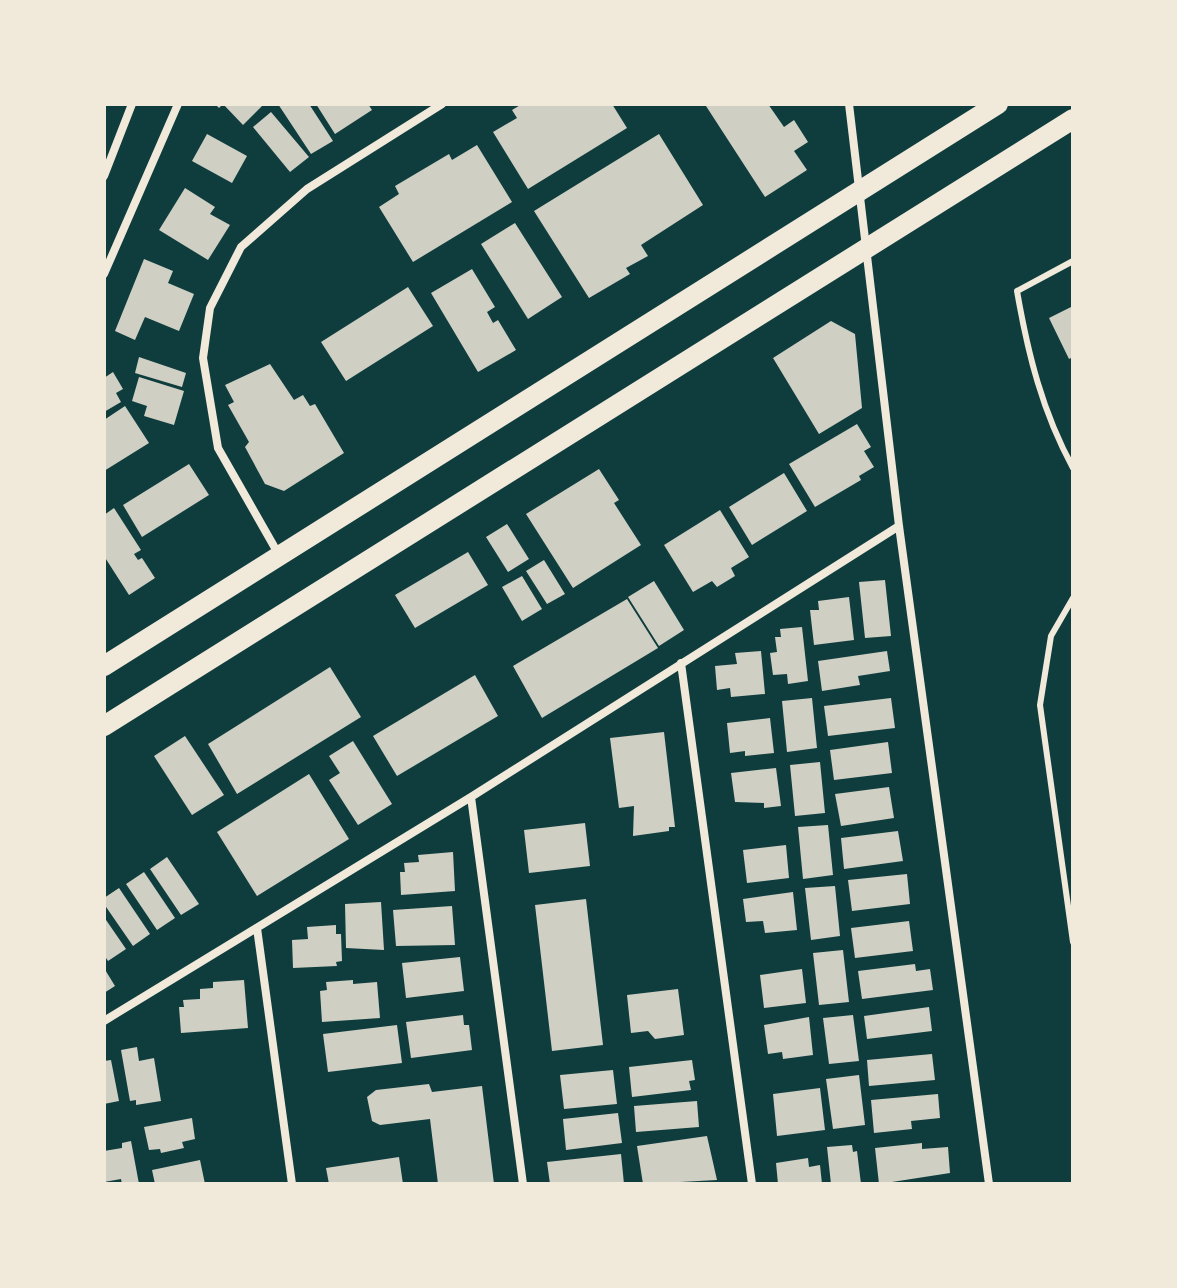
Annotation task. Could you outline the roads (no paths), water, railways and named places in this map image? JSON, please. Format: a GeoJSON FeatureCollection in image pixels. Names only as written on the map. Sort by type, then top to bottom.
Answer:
{"type":"FeatureCollection","features":[{"type":"Feature","properties":{"kind":"main road"},"geometry":{"type":"LineString","coordinates":[[104,666],[998,104]]}},
{"type":"Feature","properties":{"kind":"main road"},"geometry":{"type":"LineString","coordinates":[[104,726],[1073,119]]}},
{"type":"Feature","properties":{"kind":"street"},"geometry":{"type":"LineString","coordinates":[[104,176],[132,104]]}},
{"type":"Feature","properties":{"kind":"street"},"geometry":{"type":"LineString","coordinates":[[104,274],[178,104]]}},
{"type":"Feature","properties":{"kind":"street"},"geometry":{"type":"LineString","coordinates":[[279,555],[218,448],[203,358],[210,308],[241,247],[307,189],[442,104]]}},
{"type":"Feature","properties":{"kind":"street"},"geometry":{"type":"LineString","coordinates":[[849,104],[899,526],[989,1184]]}},
{"type":"Feature","properties":{"kind":"street"},"geometry":{"type":"LineString","coordinates":[[104,1021],[471,797],[899,526]]}},
{"type":"Feature","properties":{"kind":"street"},"geometry":{"type":"LineString","coordinates":[[681,663],[752,1184]]}},
{"type":"Feature","properties":{"kind":"street"},"geometry":{"type":"LineString","coordinates":[[471,797],[523,1184]]}},
{"type":"Feature","properties":{"kind":"street"},"geometry":{"type":"LineString","coordinates":[[257,928],[292,1184]]}},
{"type":"Feature","properties":{"kind":"lane"},"geometry":{"type":"LineString","coordinates":[[1073,261],[1017,291],[1029,362],[1053,431],[1073,468]]}},
{"type":"Feature","properties":{"kind":"lane"},"geometry":{"type":"LineString","coordinates":[[1073,598],[1051,636],[1040,705],[1073,942]]}}]}
